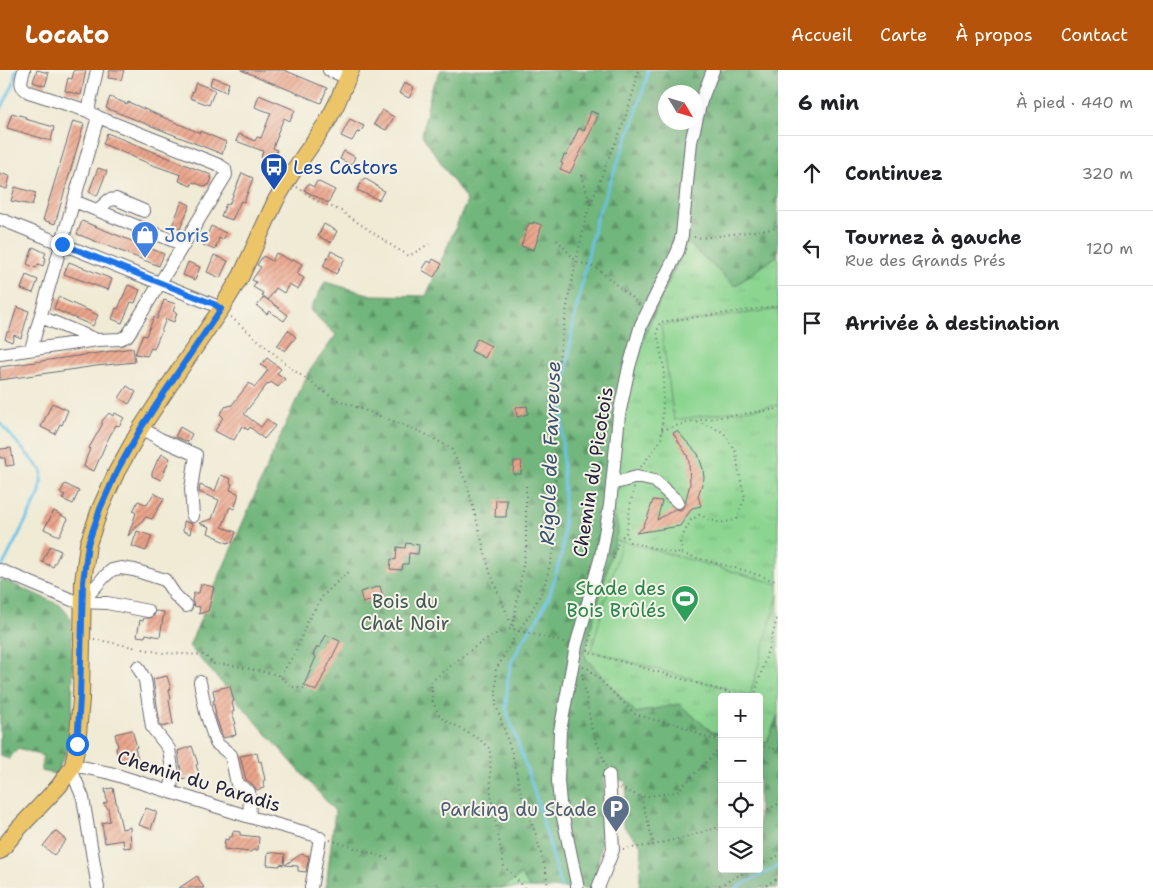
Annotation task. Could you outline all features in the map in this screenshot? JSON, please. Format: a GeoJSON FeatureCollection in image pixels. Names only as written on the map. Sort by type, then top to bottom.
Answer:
{"type":"FeatureCollection","features":[{"type":"Feature","properties":{"kind":"main road"},"geometry":{"type":"LineString","coordinates":[[0,851],[59,786],[72,767],[77,744],[83,582],[88,544],[100,509],[117,471],[141,428],[241,276],[276,200],[327,122],[349,74]]}},
{"type":"Feature","properties":{"kind":"street"},"geometry":{"type":"LineString","coordinates":[[0,354],[32,348],[120,339],[127,336],[226,175],[225,169],[219,164],[93,114],[23,89],[21,80],[24,70]]}},
{"type":"Feature","properties":{"kind":"street"},"geometry":{"type":"LineString","coordinates":[[32,348],[74,201],[93,114],[97,70]]}},
{"type":"Feature","properties":{"kind":"street"},"geometry":{"type":"LineString","coordinates":[[329,70],[349,74]]}},
{"type":"Feature","properties":{"kind":"street","name":"Chemin du Picotois"},"geometry":{"type":"LineString","coordinates":[[577,888],[560,803],[558,781],[560,731],[575,665],[576,646],[601,556],[610,504],[619,415],[629,367],[641,326],[678,251],[682,235],[691,142],[701,101],[713,70]]}},
{"type":"Feature","properties":{"kind":"street"},"geometry":{"type":"LineString","coordinates":[[98,210],[109,200],[116,199],[144,211]]}},
{"type":"Feature","properties":{"kind":"street"},"geometry":{"type":"LineString","coordinates":[[74,201],[184,245]]}},
{"type":"Feature","properties":{"kind":"street"},"geometry":{"type":"LineString","coordinates":[[0,219],[160,282],[214,304],[221,309]]}},
{"type":"Feature","properties":{"kind":"street"},"geometry":{"type":"LineString","coordinates":[[41,317],[97,340]]}},
{"type":"Feature","properties":{"kind":"street"},"geometry":{"type":"LineString","coordinates":[[141,428],[160,439],[196,455],[191,488],[193,516]]}},
{"type":"Feature","properties":{"kind":"street"},"geometry":{"type":"LineString","coordinates":[[612,482],[637,477],[655,480],[678,502]]}},
{"type":"Feature","properties":{"kind":"street"},"geometry":{"type":"LineString","coordinates":[[82,602],[104,576],[112,570],[121,568],[143,572],[165,580],[186,606]]}},
{"type":"Feature","properties":{"kind":"street"},"geometry":{"type":"LineString","coordinates":[[0,570],[61,596],[82,602],[107,603],[148,611]]}},
{"type":"Feature","properties":{"kind":"street"},"geometry":{"type":"LineString","coordinates":[[138,667],[145,680],[152,727],[169,749],[173,776],[170,792]]}},
{"type":"Feature","properties":{"kind":"street"},"geometry":{"type":"LineString","coordinates":[[200,682],[206,713],[216,743],[232,755],[237,784],[249,792],[250,818]]}},
{"type":"Feature","properties":{"kind":"street"},"geometry":{"type":"LineString","coordinates":[[72,767],[83,798],[98,888]]}},
{"type":"Feature","properties":{"kind":"street","name":"Chemin du Paradis"},"geometry":{"type":"LineString","coordinates":[[72,767],[104,771],[250,818],[317,836]]}},
{"type":"Feature","properties":{"kind":"street"},"geometry":{"type":"LineString","coordinates":[[598,888],[613,850],[609,775]]}},
{"type":"Feature","properties":{"kind":"street"},"geometry":{"type":"LineString","coordinates":[[311,888],[317,836]]}},
{"type":"Feature","properties":{"kind":"path"},"geometry":{"type":"LineString","coordinates":[[548,888],[546,872],[521,794],[512,753],[496,705],[496,670],[543,590],[554,550],[556,502],[554,418],[560,351],[569,294],[586,217],[608,157],[624,122],[636,86],[638,70]]}},
{"type":"Feature","properties":{"kind":"path"},"geometry":{"type":"LineString","coordinates":[[582,175],[590,205]]}},
{"type":"Feature","properties":{"kind":"path"},"geometry":{"type":"LineString","coordinates":[[287,181],[319,202],[341,211],[409,256],[429,244]]}},
{"type":"Feature","properties":{"kind":"path"},"geometry":{"type":"LineString","coordinates":[[682,235],[702,238],[778,228]]}},
{"type":"Feature","properties":{"kind":"path"},"geometry":{"type":"LineString","coordinates":[[557,240],[576,261],[598,269],[648,311]]}},
{"type":"Feature","properties":{"kind":"path"},"geometry":{"type":"LineString","coordinates":[[778,306],[660,322],[657,332],[664,368],[662,430],[693,421],[778,410]]}},
{"type":"Feature","properties":{"kind":"path"},"geometry":{"type":"LineString","coordinates":[[221,309],[292,369],[334,398],[421,432],[451,448],[467,484],[490,572],[513,628]]}},
{"type":"Feature","properties":{"kind":"path"},"geometry":{"type":"LineString","coordinates":[[513,628],[526,547],[526,482]]}},
{"type":"Feature","properties":{"kind":"path"},"geometry":{"type":"LineString","coordinates":[[610,566],[619,539],[626,534]]}},
{"type":"Feature","properties":{"kind":"path"},"geometry":{"type":"LineString","coordinates":[[682,554],[747,571],[778,582]]}},
{"type":"Feature","properties":{"kind":"path"},"geometry":{"type":"LineString","coordinates":[[280,676],[295,653],[307,622],[322,597],[351,570]]}},
{"type":"Feature","properties":{"kind":"path"},"geometry":{"type":"LineString","coordinates":[[755,693],[778,616]]}},
{"type":"Feature","properties":{"kind":"path"},"geometry":{"type":"LineString","coordinates":[[525,888],[504,866],[491,797],[490,750],[479,739],[440,717],[433,702],[431,682],[480,643],[507,628],[513,628],[576,646]]}},
{"type":"Feature","properties":{"kind":"path"},"geometry":{"type":"LineString","coordinates":[[592,632],[588,652],[731,693]]}},
{"type":"Feature","properties":{"kind":"path"},"geometry":{"type":"LineString","coordinates":[[82,637],[162,653],[205,655],[214,664],[231,665],[280,676],[292,687],[308,689]]}},
{"type":"Feature","properties":{"kind":"path"},"geometry":{"type":"LineString","coordinates":[[575,665],[589,669],[635,714],[679,725],[707,738],[718,739]]}},
{"type":"Feature","properties":{"kind":"path"},"geometry":{"type":"LineString","coordinates":[[575,665],[583,674],[592,730],[609,775]]}},
{"type":"Feature","properties":{"kind":"path"},"geometry":{"type":"LineString","coordinates":[[763,746],[778,750]]}},
{"type":"Feature","properties":{"kind":"path"},"geometry":{"type":"LineString","coordinates":[[618,788],[641,797],[677,792],[718,752]]}},
{"type":"Feature","properties":{"kind":"path"},"geometry":{"type":"LineString","coordinates":[[641,797],[654,845]]}},
{"type":"Feature","properties":{"kind":"path"},"geometry":{"type":"LineString","coordinates":[[763,812],[778,804]]}},
{"type":"Feature","properties":{"kind":"path"},"geometry":{"type":"LineString","coordinates":[[613,850],[654,845],[718,827]]}},
{"type":"Feature","properties":{"kind":"path"},"geometry":{"type":"LineString","coordinates":[[317,836],[392,860]]}},
{"type":"Feature","properties":{"kind":"path"},"geometry":{"type":"LineString","coordinates":[[763,863],[778,856]]}},
{"type":"Feature","properties":{"kind":"path"},"geometry":{"type":"LineString","coordinates":[[715,888],[743,873]]}},
{"type":"Feature","properties":{"kind":"path"},"geometry":{"type":"LineString","coordinates":[[762,888],[778,878]]}},
{"type":"Feature","properties":{"kind":"green space","name":"Bois du Chat Noir"},"geometry":{"type":"Polygon","coordinates":[[[441,70],[778,70],[778,255],[735,286],[687,242],[650,322],[638,355],[624,410],[613,503],[618,529],[584,653],[587,660],[636,713],[679,704],[712,732],[718,733],[718,873],[763,873],[763,741],[767,742],[778,715],[778,888],[649,888],[647,886],[639,888],[642,846],[625,828],[620,818],[627,791],[625,781],[604,776],[603,824],[595,888],[530,888],[521,874],[503,888],[326,888],[335,811],[189,646],[308,373],[336,335],[310,310],[325,282],[372,295],[426,296],[467,201],[422,135],[431,90],[441,70]]]}},
{"type":"Feature","properties":{"kind":"green space"},"geometry":{"type":"Polygon","coordinates":[[[687,242],[735,286],[778,255],[778,715],[767,742],[763,741],[763,693],[718,693],[718,733],[712,732],[679,704],[636,713],[587,660],[584,653],[618,529],[613,503],[624,410],[638,355],[650,322],[687,242]]]}},
{"type":"Feature","properties":{"kind":"green space"},"geometry":{"type":"Polygon","coordinates":[[[778,309],[778,405],[674,420],[661,325],[778,309]]]}},
{"type":"Feature","properties":{"kind":"green space","name":"Stade des Bois Brûlés"},"geometry":{"type":"Polygon","coordinates":[[[622,541],[778,584],[778,595],[751,693],[743,693],[591,651],[622,541]]]}},
{"type":"Feature","properties":{"kind":"green space"},"geometry":{"type":"Polygon","coordinates":[[[2,579],[60,605],[71,618],[73,664],[72,722],[67,750],[56,774],[41,771],[43,756],[18,748],[9,759],[0,756],[0,583],[2,579]]]}},
{"type":"Feature","properties":{"kind":"green space"},"geometry":{"type":"Polygon","coordinates":[[[521,874],[530,888],[503,888],[521,874]]]}},
{"type":"Feature","properties":{"kind":"building"},"geometry":{"type":"Polygon","coordinates":[[[37,70],[49,73],[45,86],[33,82],[37,70]]]}},
{"type":"Feature","properties":{"kind":"building"},"geometry":{"type":"Polygon","coordinates":[[[74,70],[86,70],[81,95],[65,91],[68,78],[72,79],[74,70]]]}},
{"type":"Feature","properties":{"kind":"building"},"geometry":{"type":"Polygon","coordinates":[[[110,70],[124,70],[121,80],[108,78],[110,70]]]}},
{"type":"Feature","properties":{"kind":"building"},"geometry":{"type":"Polygon","coordinates":[[[241,70],[284,70],[327,88],[321,103],[241,70]]]}},
{"type":"Feature","properties":{"kind":"building"},"geometry":{"type":"Polygon","coordinates":[[[212,77],[229,83],[226,92],[210,85],[212,77]]]}},
{"type":"Feature","properties":{"kind":"building"},"geometry":{"type":"Polygon","coordinates":[[[196,83],[215,90],[209,105],[190,98],[196,83]]]}},
{"type":"Feature","properties":{"kind":"building"},"geometry":{"type":"Polygon","coordinates":[[[404,83],[414,88],[409,98],[399,93],[404,83]]]}},
{"type":"Feature","properties":{"kind":"building"},"geometry":{"type":"Polygon","coordinates":[[[259,95],[295,110],[290,121],[284,118],[277,134],[273,148],[277,150],[275,156],[278,158],[272,175],[259,170],[264,158],[261,157],[263,151],[236,141],[239,134],[255,141],[257,137],[261,138],[271,113],[255,107],[259,95]]]}},
{"type":"Feature","properties":{"kind":"building"},"geometry":{"type":"Polygon","coordinates":[[[110,97],[127,104],[128,102],[226,142],[222,154],[106,108],[110,97]]]}},
{"type":"Feature","properties":{"kind":"building"},"geometry":{"type":"Polygon","coordinates":[[[382,110],[394,117],[386,130],[374,124],[382,110]]]}},
{"type":"Feature","properties":{"kind":"building"},"geometry":{"type":"Polygon","coordinates":[[[591,111],[598,114],[596,121],[570,173],[560,169],[563,164],[561,163],[564,155],[566,156],[579,128],[584,131],[591,111]]]}},
{"type":"Feature","properties":{"kind":"building"},"geometry":{"type":"Polygon","coordinates":[[[12,113],[26,117],[25,119],[54,127],[51,141],[7,128],[12,113]]]}},
{"type":"Feature","properties":{"kind":"building"},"geometry":{"type":"Polygon","coordinates":[[[350,119],[364,126],[360,133],[357,132],[352,141],[341,136],[350,119]]]}},
{"type":"Feature","properties":{"kind":"building"},"geometry":{"type":"Polygon","coordinates":[[[73,121],[84,124],[55,224],[43,220],[73,121]]]}},
{"type":"Feature","properties":{"kind":"building"},"geometry":{"type":"Polygon","coordinates":[[[107,133],[211,175],[210,177],[212,178],[209,185],[206,187],[193,182],[191,186],[179,181],[181,175],[103,144],[107,133]]]}},
{"type":"Feature","properties":{"kind":"building"},"geometry":{"type":"Polygon","coordinates":[[[344,151],[355,157],[351,165],[340,159],[344,151]]]}},
{"type":"Feature","properties":{"kind":"building"},"geometry":{"type":"Polygon","coordinates":[[[98,168],[107,171],[97,196],[89,192],[98,168]]]}},
{"type":"Feature","properties":{"kind":"building"},"geometry":{"type":"Polygon","coordinates":[[[0,173],[10,176],[7,189],[0,187],[0,173]]]}},
{"type":"Feature","properties":{"kind":"building"},"geometry":{"type":"Polygon","coordinates":[[[242,173],[253,178],[244,202],[241,201],[232,220],[221,216],[226,204],[229,205],[242,173]]]}},
{"type":"Feature","properties":{"kind":"building"},"geometry":{"type":"Polygon","coordinates":[[[364,178],[384,191],[379,200],[357,190],[364,178]]]}},
{"type":"Feature","properties":{"kind":"building"},"geometry":{"type":"Polygon","coordinates":[[[317,181],[335,190],[328,203],[304,190],[308,184],[314,187],[317,181]]]}},
{"type":"Feature","properties":{"kind":"building"},"geometry":{"type":"Polygon","coordinates":[[[15,187],[36,193],[32,205],[11,201],[15,187]]]}},
{"type":"Feature","properties":{"kind":"building"},"geometry":{"type":"Polygon","coordinates":[[[182,201],[190,205],[180,229],[172,226],[182,201]]]}},
{"type":"Feature","properties":{"kind":"building"},"geometry":{"type":"Polygon","coordinates":[[[82,221],[164,254],[159,266],[77,234],[82,221]]]}},
{"type":"Feature","properties":{"kind":"building"},"geometry":{"type":"Polygon","coordinates":[[[533,222],[542,225],[534,250],[521,246],[529,223],[533,224],[533,222]]]}},
{"type":"Feature","properties":{"kind":"building"},"geometry":{"type":"Polygon","coordinates":[[[324,224],[337,231],[331,243],[318,236],[324,224]]]}},
{"type":"Feature","properties":{"kind":"building"},"geometry":{"type":"Polygon","coordinates":[[[211,226],[226,233],[223,240],[219,238],[215,250],[203,245],[211,226]]]}},
{"type":"Feature","properties":{"kind":"building"},"geometry":{"type":"Polygon","coordinates":[[[33,247],[46,253],[43,266],[38,264],[36,268],[27,264],[33,247]]]}},
{"type":"Feature","properties":{"kind":"building"},"geometry":{"type":"Polygon","coordinates":[[[331,251],[345,258],[336,274],[323,266],[331,251]]]}},
{"type":"Feature","properties":{"kind":"building"},"geometry":{"type":"Polygon","coordinates":[[[276,253],[302,264],[297,274],[304,278],[298,289],[289,284],[284,293],[276,288],[268,300],[262,295],[263,293],[253,287],[256,282],[252,280],[261,267],[257,265],[263,256],[272,261],[276,253]]]}},
{"type":"Feature","properties":{"kind":"building"},"geometry":{"type":"Polygon","coordinates":[[[214,255],[228,261],[220,278],[207,272],[214,255]]]}},
{"type":"Feature","properties":{"kind":"building"},"geometry":{"type":"Polygon","coordinates":[[[433,259],[442,264],[434,277],[422,270],[428,261],[431,263],[433,259]]]}},
{"type":"Feature","properties":{"kind":"building"},"geometry":{"type":"Polygon","coordinates":[[[69,262],[112,279],[108,290],[64,274],[69,262]]]}},
{"type":"Feature","properties":{"kind":"building"},"geometry":{"type":"Polygon","coordinates":[[[188,262],[200,267],[195,280],[183,275],[188,262]]]}},
{"type":"Feature","properties":{"kind":"building"},"geometry":{"type":"Polygon","coordinates":[[[26,275],[38,280],[33,293],[21,289],[26,275]]]}},
{"type":"Feature","properties":{"kind":"building"},"geometry":{"type":"Polygon","coordinates":[[[128,285],[140,290],[135,303],[131,302],[122,323],[112,319],[128,285]]]}},
{"type":"Feature","properties":{"kind":"building"},"geometry":{"type":"Polygon","coordinates":[[[58,297],[98,315],[93,326],[54,309],[58,297]]]}},
{"type":"Feature","properties":{"kind":"building"},"geometry":{"type":"Polygon","coordinates":[[[264,297],[288,315],[284,321],[269,311],[267,314],[257,306],[264,297]]]}},
{"type":"Feature","properties":{"kind":"building"},"geometry":{"type":"Polygon","coordinates":[[[164,300],[176,304],[173,311],[177,313],[174,322],[166,319],[154,349],[151,348],[147,356],[135,354],[143,335],[146,336],[154,317],[157,319],[164,300]]]}},
{"type":"Feature","properties":{"kind":"building"},"geometry":{"type":"Polygon","coordinates":[[[17,307],[29,311],[21,338],[14,335],[12,342],[5,339],[17,307]]]}},
{"type":"Feature","properties":{"kind":"building"},"geometry":{"type":"Polygon","coordinates":[[[288,330],[296,337],[285,351],[277,346],[288,330]]]}},
{"type":"Feature","properties":{"kind":"building"},"geometry":{"type":"Polygon","coordinates":[[[477,339],[491,346],[485,358],[471,351],[477,339]]]}},
{"type":"Feature","properties":{"kind":"building"},"geometry":{"type":"Polygon","coordinates":[[[133,348],[135,362],[0,380],[0,367],[133,348]]]}},
{"type":"Feature","properties":{"kind":"building"},"geometry":{"type":"Polygon","coordinates":[[[267,358],[281,369],[277,373],[285,379],[278,387],[271,382],[268,383],[244,414],[261,427],[267,419],[275,426],[264,439],[250,427],[248,430],[242,426],[234,440],[215,431],[223,417],[220,414],[226,406],[231,406],[249,383],[255,387],[268,370],[261,365],[267,358]]]}},
{"type":"Feature","properties":{"kind":"building"},"geometry":{"type":"Polygon","coordinates":[[[127,386],[136,392],[129,404],[119,398],[127,386]]]}},
{"type":"Feature","properties":{"kind":"building"},"geometry":{"type":"Polygon","coordinates":[[[52,403],[68,410],[62,425],[60,424],[55,434],[41,427],[52,403]]]}},
{"type":"Feature","properties":{"kind":"building"},"geometry":{"type":"Polygon","coordinates":[[[527,406],[528,414],[517,417],[516,407],[527,406]]]}},
{"type":"Feature","properties":{"kind":"building"},"geometry":{"type":"Polygon","coordinates":[[[109,413],[113,416],[115,413],[124,418],[119,426],[116,425],[94,471],[84,467],[86,459],[89,448],[102,425],[102,421],[109,413]]]}},
{"type":"Feature","properties":{"kind":"building"},"geometry":{"type":"Polygon","coordinates":[[[180,427],[192,434],[188,442],[175,437],[180,427]]]}},
{"type":"Feature","properties":{"kind":"building"},"geometry":{"type":"Polygon","coordinates":[[[677,431],[698,454],[703,469],[704,478],[698,496],[701,506],[692,508],[680,526],[636,533],[644,527],[643,525],[653,500],[662,501],[657,520],[675,509],[681,510],[686,504],[690,484],[689,462],[687,455],[673,433],[677,431]]]}},
{"type":"Feature","properties":{"kind":"building"},"geometry":{"type":"Polygon","coordinates":[[[11,448],[14,465],[6,466],[5,458],[0,458],[0,449],[11,448]]]}},
{"type":"Feature","properties":{"kind":"building"},"geometry":{"type":"Polygon","coordinates":[[[162,454],[170,458],[161,480],[152,476],[152,473],[162,454]]]}},
{"type":"Feature","properties":{"kind":"building"},"geometry":{"type":"Polygon","coordinates":[[[514,461],[522,461],[521,474],[513,474],[514,461]]]}},
{"type":"Feature","properties":{"kind":"building"},"geometry":{"type":"Polygon","coordinates":[[[221,475],[231,479],[230,490],[238,493],[234,509],[230,507],[222,527],[236,532],[232,543],[218,539],[208,533],[210,527],[199,523],[212,519],[219,500],[199,492],[200,485],[215,491],[221,475]]]}},
{"type":"Feature","properties":{"kind":"building"},"geometry":{"type":"Polygon","coordinates":[[[65,484],[79,491],[73,504],[62,499],[65,495],[60,493],[65,484]]]}},
{"type":"Feature","properties":{"kind":"building"},"geometry":{"type":"Polygon","coordinates":[[[154,493],[164,499],[152,519],[146,517],[128,536],[136,513],[133,511],[138,501],[147,505],[154,493]]]}},
{"type":"Feature","properties":{"kind":"building"},"geometry":{"type":"Polygon","coordinates":[[[496,500],[507,500],[506,517],[495,517],[496,500]]]}},
{"type":"Feature","properties":{"kind":"building"},"geometry":{"type":"Polygon","coordinates":[[[54,511],[68,519],[59,536],[44,529],[54,511]]]}},
{"type":"Feature","properties":{"kind":"building"},"geometry":{"type":"Polygon","coordinates":[[[184,521],[192,524],[190,534],[183,531],[184,521]]]}},
{"type":"Feature","properties":{"kind":"building"},"geometry":{"type":"Polygon","coordinates":[[[137,531],[152,536],[146,551],[132,546],[137,531]]]}},
{"type":"Feature","properties":{"kind":"building"},"geometry":{"type":"Polygon","coordinates":[[[406,543],[419,545],[418,554],[409,553],[408,564],[403,564],[402,570],[390,569],[391,559],[396,560],[397,547],[405,548],[406,543]]]}},
{"type":"Feature","properties":{"kind":"building"},"geometry":{"type":"Polygon","coordinates":[[[50,546],[61,551],[53,567],[42,562],[50,546]]]}},
{"type":"Feature","properties":{"kind":"building"},"geometry":{"type":"Polygon","coordinates":[[[201,584],[214,587],[208,611],[199,614],[200,607],[194,606],[192,600],[194,593],[199,593],[201,584]]]}},
{"type":"Feature","properties":{"kind":"building"},"geometry":{"type":"Polygon","coordinates":[[[380,586],[383,597],[363,603],[360,592],[380,586]]]}},
{"type":"Feature","properties":{"kind":"building"},"geometry":{"type":"Polygon","coordinates":[[[156,611],[164,612],[160,637],[146,634],[145,637],[137,636],[140,620],[143,621],[144,618],[151,618],[156,611]]]}},
{"type":"Feature","properties":{"kind":"building"},"geometry":{"type":"Polygon","coordinates":[[[326,635],[340,641],[316,691],[304,685],[316,657],[313,655],[317,647],[320,647],[326,635]]]}},
{"type":"Feature","properties":{"kind":"building"},"geometry":{"type":"Polygon","coordinates":[[[167,676],[171,689],[169,690],[171,699],[169,700],[173,724],[162,727],[153,679],[167,676]]]}},
{"type":"Feature","properties":{"kind":"building"},"geometry":{"type":"Polygon","coordinates":[[[230,686],[234,701],[232,702],[234,711],[232,712],[236,724],[234,725],[236,735],[223,738],[215,714],[213,690],[230,686]]]}},
{"type":"Feature","properties":{"kind":"building"},"geometry":{"type":"Polygon","coordinates":[[[132,730],[138,758],[120,763],[115,734],[132,730]]]}},
{"type":"Feature","properties":{"kind":"building"},"geometry":{"type":"Polygon","coordinates":[[[192,746],[199,774],[182,779],[178,751],[192,746]]]}},
{"type":"Feature","properties":{"kind":"building"},"geometry":{"type":"Polygon","coordinates":[[[257,753],[259,762],[261,761],[265,780],[263,781],[264,788],[257,790],[246,780],[240,756],[257,753]]]}},
{"type":"Feature","properties":{"kind":"building"},"geometry":{"type":"Polygon","coordinates":[[[113,788],[122,829],[130,827],[131,847],[124,848],[123,840],[105,843],[102,823],[110,821],[108,808],[103,804],[107,802],[105,789],[113,788]]]}},
{"type":"Feature","properties":{"kind":"building"},"geometry":{"type":"Polygon","coordinates":[[[146,808],[157,812],[151,829],[139,825],[146,808]]]}},
{"type":"Feature","properties":{"kind":"building"},"geometry":{"type":"Polygon","coordinates":[[[55,831],[66,840],[54,855],[43,846],[55,831]]]}},
{"type":"Feature","properties":{"kind":"building"},"geometry":{"type":"Polygon","coordinates":[[[233,831],[240,832],[240,835],[259,837],[258,850],[250,852],[224,849],[225,839],[228,840],[229,837],[232,837],[233,831]]]}},
{"type":"Feature","properties":{"kind":"building"},"geometry":{"type":"Polygon","coordinates":[[[268,852],[285,854],[284,865],[267,865],[268,852]]]}},
{"type":"Feature","properties":{"kind":"building"},"geometry":{"type":"Polygon","coordinates":[[[301,854],[309,856],[306,872],[298,871],[298,866],[285,865],[301,854]]]}},
{"type":"Feature","properties":{"kind":"building"},"geometry":{"type":"Polygon","coordinates":[[[197,876],[204,888],[179,888],[197,876]]]}},
{"type":"Feature","properties":{"kind":"waterway"},"geometry":{"type":"LineString","coordinates":[[0,111],[13,85],[16,70]]}},
{"type":"Feature","properties":{"kind":"waterway","name":"Rigole de Favreuse"},"geometry":{"type":"LineString","coordinates":[[561,888],[532,784],[506,709],[508,678],[512,661],[540,615],[550,594],[563,549],[562,434],[565,383],[572,330],[596,219],[634,120],[648,70]]}},
{"type":"Feature","properties":{"kind":"waterway"},"geometry":{"type":"LineString","coordinates":[[0,423],[42,471],[40,493],[2,567]]}},
{"type":"Feature","properties":{"kind":"waterway","name":"Rigole de Favreuse"},"geometry":{"type":"LineString","coordinates":[[736,888],[778,866]]}},
{"type":"Feature","properties":{"kind":"place","name":"Les Castors"},"geometry":{"type":"Point","coordinates":[274,191]}},
{"type":"Feature","properties":{"kind":"place","name":"Joris"},"geometry":{"type":"Point","coordinates":[145,259]}},
{"type":"Feature","properties":{"kind":"place","name":"Stade des Bois Brûlés"},"geometry":{"type":"Point","coordinates":[685,623]}},
{"type":"Feature","properties":{"kind":"place","name":"Parking du Stade"},"geometry":{"type":"Point","coordinates":[616,833]}},
{"type":"Feature","properties":{"kind":"route"},"geometry":{"type":"LineString","coordinates":[[62,244],[214,304],[221,309],[141,428],[117,471],[100,509],[88,544],[83,582],[77,744]]}}]}
